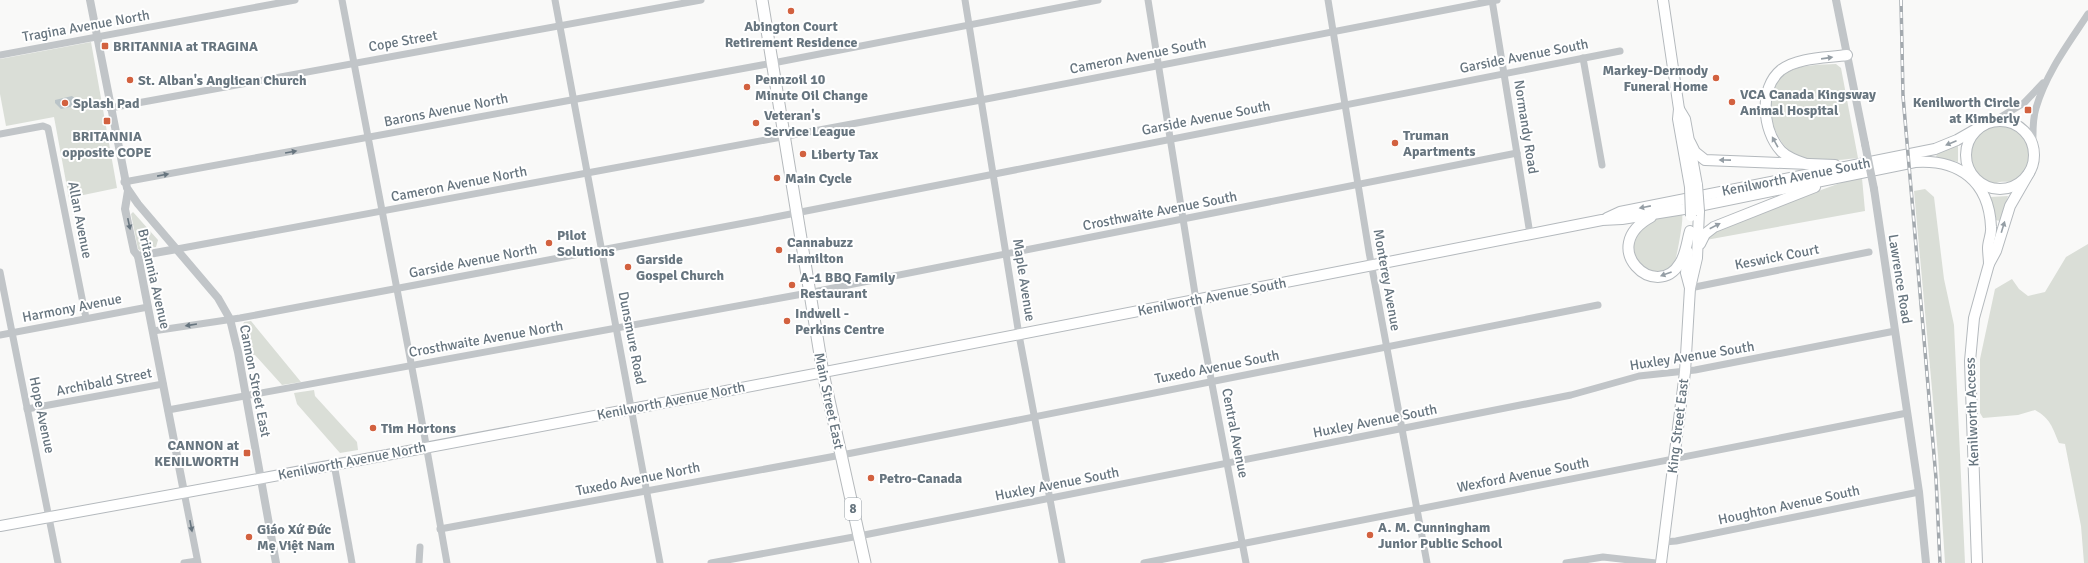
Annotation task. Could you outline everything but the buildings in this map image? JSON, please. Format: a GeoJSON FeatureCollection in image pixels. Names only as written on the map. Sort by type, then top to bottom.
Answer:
{"type":"FeatureCollection","features":[{"type":"Feature","properties":{"kind":"main road","name":"Main Street East"},"geometry":{"type":"LineString","coordinates":[[762,0],[808,293],[840,455],[865,563]]}},
{"type":"Feature","properties":{"kind":"main road","name":"King Street East"},"geometry":{"type":"LineString","coordinates":[[1662,0],[1679,109],[1678,119],[1693,186]]}},
{"type":"Feature","properties":{"kind":"main road"},"geometry":{"type":"LineString","coordinates":[[1806,164],[1789,157],[1775,142],[1768,120],[1766,104],[1767,90],[1775,76],[1786,67],[1807,60],[1847,55]]}},
{"type":"Feature","properties":{"kind":"main road","name":"King Street East"},"geometry":{"type":"LineString","coordinates":[[1661,563],[1685,372],[1690,288],[1697,258],[1690,142],[1685,120],[1679,109]]}},
{"type":"Feature","properties":{"kind":"main road"},"geometry":{"type":"LineString","coordinates":[[2008,122],[2015,125],[2027,134],[2033,147],[2034,161],[2029,173],[2015,186],[2003,190],[1990,188],[1975,180],[1966,164],[1966,148],[1973,133],[1989,123],[2008,122]]}},
{"type":"Feature","properties":{"kind":"main road","name":"Kenilworth Avenue South"},"geometry":{"type":"LineString","coordinates":[[1602,220],[1620,212],[1934,149],[1957,140],[1989,123]]}},
{"type":"Feature","properties":{"kind":"main road"},"geometry":{"type":"LineString","coordinates":[[1690,142],[1695,152],[1705,160],[1855,165]]}},
{"type":"Feature","properties":{"kind":"main road","name":"Kenilworth Avenue South"},"geometry":{"type":"LineString","coordinates":[[823,373],[1602,220],[1622,219],[1656,214],[1893,166],[1929,161],[1955,167],[1975,180]]}},
{"type":"Feature","properties":{"kind":"main road","name":"Kenilworth Access"},"geometry":{"type":"LineString","coordinates":[[1977,563],[1970,361],[1974,318],[1989,264],[1996,251],[2010,206],[2029,173]]}},
{"type":"Feature","properties":{"kind":"main road"},"geometry":{"type":"LineString","coordinates":[[1697,258],[1702,238],[1714,227],[1848,175]]}},
{"type":"Feature","properties":{"kind":"main road","name":"Kenilworth Access"},"geometry":{"type":"LineString","coordinates":[[1975,180],[1988,205],[1992,230],[1988,248],[1989,264]]}},
{"type":"Feature","properties":{"kind":"main road"},"geometry":{"type":"LineString","coordinates":[[1656,214],[1634,228],[1629,243],[1632,261],[1645,274],[1657,277],[1670,274],[1677,268],[1683,258],[1690,231]]}},
{"type":"Feature","properties":{"kind":"main road","name":"King Street East"},"geometry":{"type":"LineString","coordinates":[[1690,288],[1686,273],[1690,231],[1695,214]]}},
{"type":"Feature","properties":{"kind":"main road","name":"Kenilworth Avenue North"},"geometry":{"type":"LineString","coordinates":[[0,526],[823,373]]}},
{"type":"Feature","properties":{"kind":"street"},"geometry":{"type":"LineString","coordinates":[[90,0],[124,182],[128,190]]}},
{"type":"Feature","properties":{"kind":"street","name":"Tragina Avenue North"},"geometry":{"type":"LineString","coordinates":[[0,55],[295,0]]}},
{"type":"Feature","properties":{"kind":"street"},"geometry":{"type":"LineString","coordinates":[[342,0],[426,447],[446,563]]}},
{"type":"Feature","properties":{"kind":"street","name":"Dunsmure Road"},"geometry":{"type":"LineString","coordinates":[[555,0],[660,563]]}},
{"type":"Feature","properties":{"kind":"street","name":"Cope Street"},"geometry":{"type":"LineString","coordinates":[[110,108],[700,0]]}},
{"type":"Feature","properties":{"kind":"street","name":"Maple Avenue"},"geometry":{"type":"LineString","coordinates":[[965,0],[1034,417],[1062,563]]}},
{"type":"Feature","properties":{"kind":"street","name":"Barons Avenue North"},"geometry":{"type":"LineString","coordinates":[[124,182],[773,63],[1098,0]]}},
{"type":"Feature","properties":{"kind":"street","name":"Central Avenue"},"geometry":{"type":"LineString","coordinates":[[1148,0],[1196,300],[1246,563]]}},
{"type":"Feature","properties":{"kind":"street","name":"Monterey Avenue"},"geometry":{"type":"LineString","coordinates":[[1328,0],[1386,347],[1427,563]]}},
{"type":"Feature","properties":{"kind":"street","name":"Cameron Avenue South"},"geometry":{"type":"LineString","coordinates":[[784,136],[981,100],[1494,0]]}},
{"type":"Feature","properties":{"kind":"street","name":"Normandy Road"},"geometry":{"type":"LineString","coordinates":[[1494,0],[1504,73],[1530,234]]}},
{"type":"Feature","properties":{"kind":"street","name":"Lawrence Road"},"geometry":{"type":"LineString","coordinates":[[1836,0],[1874,189],[1919,492],[1926,563]]}},
{"type":"Feature","properties":{"kind":"street"},"geometry":{"type":"LineString","coordinates":[[2033,147],[2033,124],[2036,108],[2047,79],[2088,14]]}},
{"type":"Feature","properties":{"kind":"street","name":"Garside Avenue South"},"geometry":{"type":"LineString","coordinates":[[796,212],[1620,51]]}},
{"type":"Feature","properties":{"kind":"street"},"geometry":{"type":"LineString","coordinates":[[1583,58],[1602,165]]}},
{"type":"Feature","properties":{"kind":"street"},"geometry":{"type":"LineString","coordinates":[[1989,123],[2024,103],[2047,79]]}},
{"type":"Feature","properties":{"kind":"street","name":"Allan Avenue"},"geometry":{"type":"LineString","coordinates":[[0,134],[43,126],[48,128],[86,318]]}},
{"type":"Feature","properties":{"kind":"street","name":"Cameron Avenue North"},"geometry":{"type":"LineString","coordinates":[[138,256],[784,136]]}},
{"type":"Feature","properties":{"kind":"street","name":"Crosthwaite Avenue South"},"geometry":{"type":"LineString","coordinates":[[808,293],[1517,153]]}},
{"type":"Feature","properties":{"kind":"street","name":"Cannon Street East"},"geometry":{"type":"LineString","coordinates":[[128,190],[138,204],[218,298],[230,319],[246,397],[259,478],[276,563]]}},
{"type":"Feature","properties":{"kind":"street","name":"Britannia Avenue"},"geometry":{"type":"LineString","coordinates":[[128,190],[126,209],[134,251],[138,256],[198,562]]}},
{"type":"Feature","properties":{"kind":"street","name":"Garside Avenue North"},"geometry":{"type":"LineString","coordinates":[[153,331],[230,319],[796,212]]}},
{"type":"Feature","properties":{"kind":"street","name":"Keswick Court"},"geometry":{"type":"LineString","coordinates":[[1690,288],[1869,252]]}},
{"type":"Feature","properties":{"kind":"street","name":"Hope Avenue"},"geometry":{"type":"LineString","coordinates":[[0,272],[58,563]]}},
{"type":"Feature","properties":{"kind":"street","name":"Crosthwaite Avenue North"},"geometry":{"type":"LineString","coordinates":[[168,410],[246,397],[808,293]]}},
{"type":"Feature","properties":{"kind":"street","name":"Tuxedo Avenue South"},"geometry":{"type":"LineString","coordinates":[[840,455],[1598,305]]}},
{"type":"Feature","properties":{"kind":"street","name":"Harmony Avenue"},"geometry":{"type":"LineString","coordinates":[[0,335],[148,306]]}},
{"type":"Feature","properties":{"kind":"street","name":"Huxley Avenue South"},"geometry":{"type":"LineString","coordinates":[[711,563],[859,536],[1228,464],[1571,395],[1638,376],[1685,372],[1895,332]]}},
{"type":"Feature","properties":{"kind":"street","name":"Archibald Street"},"geometry":{"type":"LineString","coordinates":[[27,410],[163,384]]}},
{"type":"Feature","properties":{"kind":"street","name":"Wexford Avenue South"},"geometry":{"type":"LineString","coordinates":[[1144,563],[1907,413]]}},
{"type":"Feature","properties":{"kind":"street","name":"Tuxedo Avenue North"},"geometry":{"type":"LineString","coordinates":[[440,529],[840,455]]}},
{"type":"Feature","properties":{"kind":"street"},"geometry":{"type":"LineString","coordinates":[[334,464],[352,563]]}},
{"type":"Feature","properties":{"kind":"street","name":"Houghton Avenue South"},"geometry":{"type":"LineString","coordinates":[[1664,542],[1676,541],[1919,492]]}},
{"type":"Feature","properties":{"kind":"street"},"geometry":{"type":"LineString","coordinates":[[419,563],[420,547]]}},
{"type":"Feature","properties":{"kind":"street"},"geometry":{"type":"LineString","coordinates":[[1566,563],[1603,557],[1656,563]]}},
{"type":"Feature","properties":{"kind":"street"},"geometry":{"type":"LineString","coordinates":[[184,563],[198,562]]}},
{"type":"Feature","properties":{"kind":"shaded area"},"geometry":{"type":"Polygon","coordinates":[[[91,42],[117,188],[69,198],[54,117],[6,126],[0,94],[0,59],[91,42]]]}},
{"type":"Feature","properties":{"kind":"shaded area"},"geometry":{"type":"Polygon","coordinates":[[[1836,64],[1841,68],[1858,158],[1813,160],[1800,157],[1790,151],[1781,141],[1775,130],[1771,103],[1773,91],[1779,80],[1793,69],[1811,65],[1836,64]]]}},
{"type":"Feature","properties":{"kind":"shaded area","name":"Splash Pad"},"geometry":{"type":"Polygon","coordinates":[[[72,96],[77,100],[74,106],[61,109],[55,103],[55,100],[72,96]]]}},
{"type":"Feature","properties":{"kind":"shaded area"},"geometry":{"type":"Polygon","coordinates":[[[1997,124],[2007,126],[2022,136],[2027,143],[2029,160],[2027,169],[2018,180],[1999,182],[1993,185],[1982,180],[1974,172],[1969,163],[1968,153],[1971,143],[1976,135],[1985,128],[1997,124]]]}},
{"type":"Feature","properties":{"kind":"shaded area"},"geometry":{"type":"Polygon","coordinates":[[[1958,145],[1958,162],[1936,157],[1937,154],[1958,145]]]}},
{"type":"Feature","properties":{"kind":"shaded area"},"geometry":{"type":"Polygon","coordinates":[[[1862,178],[1865,211],[1706,240],[1715,229],[1843,182],[1862,178]]]}},
{"type":"Feature","properties":{"kind":"shaded area"},"geometry":{"type":"Polygon","coordinates":[[[1925,189],[1934,197],[1944,279],[1954,325],[1965,563],[1945,563],[1938,455],[1914,191],[1925,189]]]}},
{"type":"Feature","properties":{"kind":"shaded area"},"geometry":{"type":"Polygon","coordinates":[[[2008,196],[2000,221],[1995,220],[1990,197],[2008,196]]]}},
{"type":"Feature","properties":{"kind":"shaded area"},"geometry":{"type":"Polygon","coordinates":[[[133,212],[158,240],[156,247],[144,248],[144,250],[141,251],[138,249],[131,214],[133,212]]]}},
{"type":"Feature","properties":{"kind":"shaded area"},"geometry":{"type":"Polygon","coordinates":[[[1682,214],[1679,245],[1675,261],[1677,263],[1670,269],[1651,273],[1636,262],[1634,248],[1638,230],[1643,225],[1651,221],[1682,214]]]}},
{"type":"Feature","properties":{"kind":"shaded area"},"geometry":{"type":"Polygon","coordinates":[[[2088,244],[2088,563],[2084,563],[2081,526],[2065,444],[2059,443],[2048,420],[2035,410],[2018,415],[1983,418],[1980,413],[1980,359],[1995,289],[2012,279],[2019,289],[2028,296],[2045,292],[2066,257],[2088,244]]]}},
{"type":"Feature","properties":{"kind":"shaded area"},"geometry":{"type":"Polygon","coordinates":[[[251,321],[301,382],[282,385],[255,355],[246,356],[241,328],[244,322],[251,321]]]}},
{"type":"Feature","properties":{"kind":"shaded area"},"geometry":{"type":"Polygon","coordinates":[[[314,390],[315,396],[357,442],[358,450],[340,453],[297,404],[294,393],[314,390]]]}},
{"type":"Feature","properties":{"kind":"railway"},"geometry":{"type":"LineString","coordinates":[[1901,0],[1903,96],[1936,478],[1940,563]]}},
{"type":"Feature","properties":{"kind":"place","name":"Abington Court Retirement Residence"},"geometry":{"type":"Point","coordinates":[791,11]}},
{"type":"Feature","properties":{"kind":"place","name":"BRITANNIA at TRAGINA"},"geometry":{"type":"Point","coordinates":[105,46]}},
{"type":"Feature","properties":{"kind":"place","name":"Markey-Dermody Funeral Home"},"geometry":{"type":"Point","coordinates":[1716,78]}},
{"type":"Feature","properties":{"kind":"place","name":"St. Alban's Anglican Church"},"geometry":{"type":"Point","coordinates":[130,80]}},
{"type":"Feature","properties":{"kind":"place","name":"Pennzoil 10 Minute Oil Change"},"geometry":{"type":"Point","coordinates":[747,87]}},
{"type":"Feature","properties":{"kind":"place","name":"VCA Canada Kingsway Animal Hospital"},"geometry":{"type":"Point","coordinates":[1732,102]}},
{"type":"Feature","properties":{"kind":"place","name":"Splash Pad"},"geometry":{"type":"Point","coordinates":[65,103]}},
{"type":"Feature","properties":{"kind":"place","name":"Kenilworth Circle at Kimberly"},"geometry":{"type":"Point","coordinates":[2028,110]}},
{"type":"Feature","properties":{"kind":"place","name":"BRITANNIA opposite COPE"},"geometry":{"type":"Point","coordinates":[107,121]}},
{"type":"Feature","properties":{"kind":"place","name":"Veteran's Service League"},"geometry":{"type":"Point","coordinates":[756,123]}},
{"type":"Feature","properties":{"kind":"place","name":"Truman Apartments"},"geometry":{"type":"Point","coordinates":[1395,143]}},
{"type":"Feature","properties":{"kind":"place","name":"Liberty Tax"},"geometry":{"type":"Point","coordinates":[803,154]}},
{"type":"Feature","properties":{"kind":"place","name":"Main Cycle"},"geometry":{"type":"Point","coordinates":[777,178]}},
{"type":"Feature","properties":{"kind":"place","name":"Pilot Solutions"},"geometry":{"type":"Point","coordinates":[549,243]}},
{"type":"Feature","properties":{"kind":"place","name":"Cannabuzz Hamilton"},"geometry":{"type":"Point","coordinates":[779,250]}},
{"type":"Feature","properties":{"kind":"place","name":"Garside Gospel Church"},"geometry":{"type":"Point","coordinates":[628,267]}},
{"type":"Feature","properties":{"kind":"place","name":"A-1 BBQ Family Restaurant"},"geometry":{"type":"Point","coordinates":[792,285]}},
{"type":"Feature","properties":{"kind":"place","name":"Indwell - Perkins Centre"},"geometry":{"type":"Point","coordinates":[787,321]}},
{"type":"Feature","properties":{"kind":"place","name":"Tim Hortons"},"geometry":{"type":"Point","coordinates":[373,428]}},
{"type":"Feature","properties":{"kind":"place","name":"CANNON at KENILWORTH"},"geometry":{"type":"Point","coordinates":[247,453]}},
{"type":"Feature","properties":{"kind":"place","name":"Petro-Canada"},"geometry":{"type":"Point","coordinates":[871,478]}},
{"type":"Feature","properties":{"kind":"place","name":"A. M. Cunningham Junior Public School"},"geometry":{"type":"Point","coordinates":[1370,535]}},
{"type":"Feature","properties":{"kind":"place","name":"Giáo Xứ Đức Mẹ Việt Nam"},"geometry":{"type":"Point","coordinates":[249,537]}}]}
